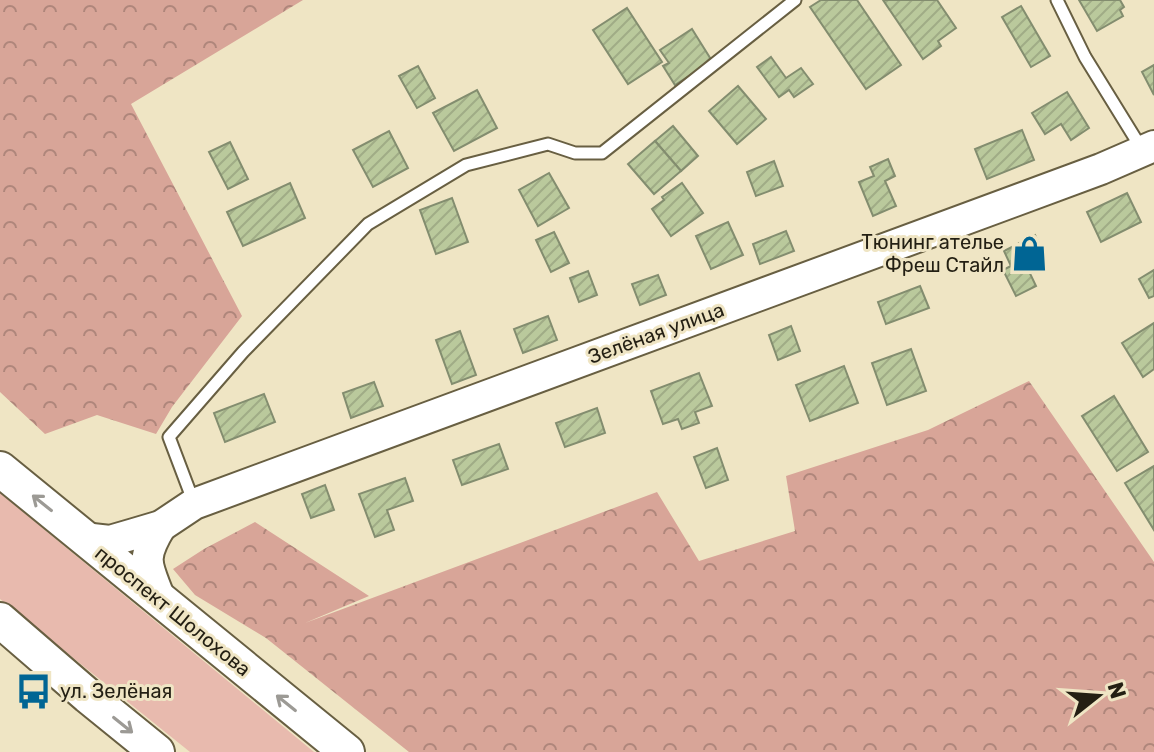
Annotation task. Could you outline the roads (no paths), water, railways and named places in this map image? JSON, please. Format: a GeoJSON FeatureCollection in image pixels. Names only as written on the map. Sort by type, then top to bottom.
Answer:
{"type":"FeatureCollection","features":[{"type":"Feature","properties":{"kind":"main road","name":"проспект Шолохова"},"geometry":{"type":"LineString","coordinates":[[0,469],[347,752]]}},
{"type":"Feature","properties":{"kind":"main road"},"geometry":{"type":"LineString","coordinates":[[0,620],[157,752]]}},
{"type":"Feature","properties":{"kind":"street","name":"Зелёная улица"},"geometry":{"type":"LineString","coordinates":[[83,538],[110,541],[161,526],[194,504],[1148,149]]}},
{"type":"Feature","properties":{"kind":"street"},"geometry":{"type":"LineString","coordinates":[[161,526],[147,548],[146,561],[161,602]]}},
{"type":"Feature","properties":{"kind":"lane"},"geometry":{"type":"LineString","coordinates":[[194,504],[169,437],[243,352],[368,224],[466,165],[548,144],[575,153],[602,153],[795,0]]}},
{"type":"Feature","properties":{"kind":"lane"},"geometry":{"type":"LineString","coordinates":[[1057,0],[1085,57],[1148,149]]}},
{"type":"Feature","properties":{"kind":"place","name":"Тюнинг ателье Фреш Стайл"},"geometry":{"type":"Point","coordinates":[1030,253]}},
{"type":"Feature","properties":{"kind":"place","name":"ул. Зелёная"},"geometry":{"type":"Point","coordinates":[34,691]}}]}
